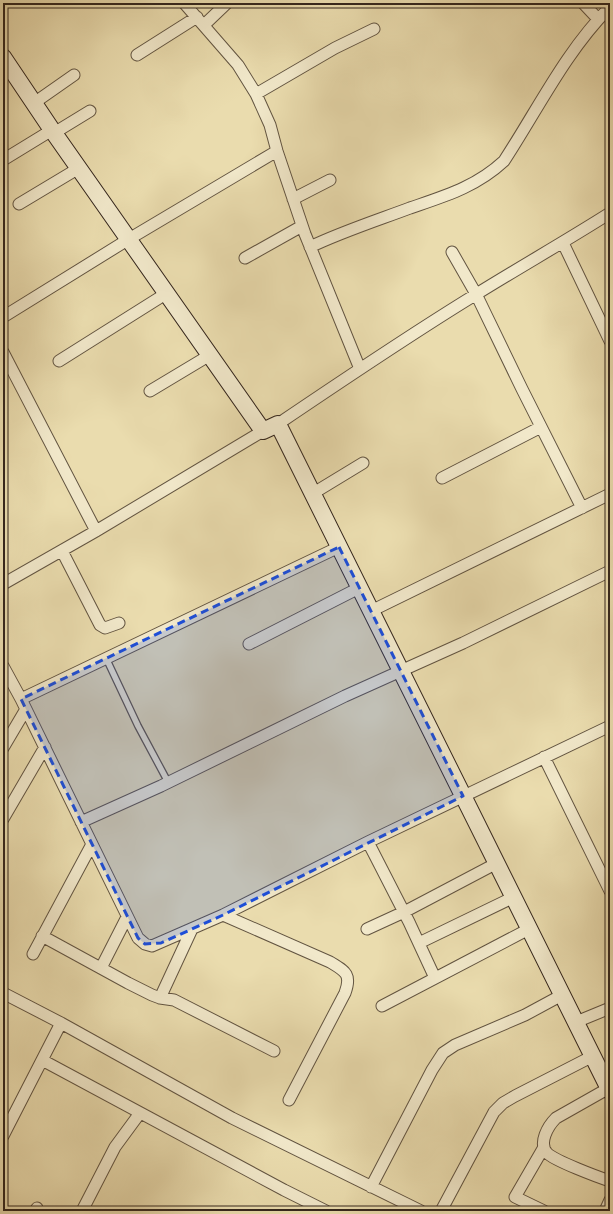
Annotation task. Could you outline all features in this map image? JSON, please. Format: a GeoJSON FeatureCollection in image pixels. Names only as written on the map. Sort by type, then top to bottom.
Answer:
{"type":"FeatureCollection","features":[{"type":"Feature","properties":{"kind":"street"},"geometry":{"type":"LineString","coordinates":[[184,3],[238,65],[256,94],[270,125],[302,226],[360,369]]}},
{"type":"Feature","properties":{"kind":"street"},"geometry":{"type":"LineString","coordinates":[[137,55],[201,21],[227,3]]}},
{"type":"Feature","properties":{"kind":"street"},"geometry":{"type":"LineString","coordinates":[[583,3],[598,19]]}},
{"type":"Feature","properties":{"kind":"street"},"geometry":{"type":"LineString","coordinates":[[310,247],[398,213],[458,192],[472,185],[494,170],[504,161],[566,62],[598,19],[610,7]]}},
{"type":"Feature","properties":{"kind":"street"},"geometry":{"type":"LineString","coordinates":[[256,94],[336,48],[374,29]]}},
{"type":"Feature","properties":{"kind":"street"},"geometry":{"type":"LineString","coordinates":[[3,57],[53,132],[210,355],[271,428],[312,494],[609,1089],[556,1118],[547,1129],[544,1138],[544,1147],[548,1154],[555,1158],[610,1181]]}},
{"type":"Feature","properties":{"kind":"street"},"geometry":{"type":"LineString","coordinates":[[34,103],[74,75]]}},
{"type":"Feature","properties":{"kind":"street"},"geometry":{"type":"LineString","coordinates":[[3,160],[90,112]]}},
{"type":"Feature","properties":{"kind":"street"},"geometry":{"type":"LineString","coordinates":[[3,317],[129,239],[277,151]]}},
{"type":"Feature","properties":{"kind":"street"},"geometry":{"type":"LineString","coordinates":[[19,204],[79,168]]}},
{"type":"Feature","properties":{"kind":"street"},"geometry":{"type":"LineString","coordinates":[[293,199],[330,180]]}},
{"type":"Feature","properties":{"kind":"street"},"geometry":{"type":"LineString","coordinates":[[3,584],[271,428],[476,294],[563,243],[610,213]]}},
{"type":"Feature","properties":{"kind":"street"},"geometry":{"type":"LineString","coordinates":[[244,258],[302,226]]}},
{"type":"Feature","properties":{"kind":"street"},"geometry":{"type":"LineString","coordinates":[[563,243],[610,341]]}},
{"type":"Feature","properties":{"kind":"street"},"geometry":{"type":"LineString","coordinates":[[452,252],[476,294],[582,508]]}},
{"type":"Feature","properties":{"kind":"street"},"geometry":{"type":"LineString","coordinates":[[59,361],[167,294]]}},
{"type":"Feature","properties":{"kind":"street"},"geometry":{"type":"LineString","coordinates":[[3,352],[96,531]]}},
{"type":"Feature","properties":{"kind":"street"},"geometry":{"type":"LineString","coordinates":[[150,391],[210,355]]}},
{"type":"Feature","properties":{"kind":"street"},"geometry":{"type":"LineString","coordinates":[[442,478],[541,427]]}},
{"type":"Feature","properties":{"kind":"street"},"geometry":{"type":"LineString","coordinates":[[312,494],[362,463]]}},
{"type":"Feature","properties":{"kind":"street"},"geometry":{"type":"LineString","coordinates":[[371,611],[610,494]]}},
{"type":"Feature","properties":{"kind":"street"},"geometry":{"type":"LineString","coordinates":[[21,699],[339,547]]}},
{"type":"Feature","properties":{"kind":"street"},"geometry":{"type":"LineString","coordinates":[[62,550],[100,625],[105,628],[119,623]]}},
{"type":"Feature","properties":{"kind":"street"},"geometry":{"type":"LineString","coordinates":[[81,822],[168,782],[345,696],[401,672],[610,571]]}},
{"type":"Feature","properties":{"kind":"street"},"geometry":{"type":"LineString","coordinates":[[249,644],[360,588]]}},
{"type":"Feature","properties":{"kind":"street"},"geometry":{"type":"LineString","coordinates":[[3,666],[45,747],[138,938],[144,944],[152,946],[223,915],[368,842],[610,726]]}},
{"type":"Feature","properties":{"kind":"street"},"geometry":{"type":"LineString","coordinates":[[3,748],[26,709]]}},
{"type":"Feature","properties":{"kind":"street"},"geometry":{"type":"LineString","coordinates":[[3,819],[6,803],[45,747]]}},
{"type":"Feature","properties":{"kind":"street"},"geometry":{"type":"LineString","coordinates":[[544,757],[610,891]]}},
{"type":"Feature","properties":{"kind":"street"},"geometry":{"type":"LineString","coordinates":[[368,842],[404,912],[435,978]]}},
{"type":"Feature","properties":{"kind":"street"},"geometry":{"type":"LineString","coordinates":[[33,954],[92,844]]}},
{"type":"Feature","properties":{"kind":"street"},"geometry":{"type":"LineString","coordinates":[[367,929],[404,912],[496,863]]}},
{"type":"Feature","properties":{"kind":"street"},"geometry":{"type":"LineString","coordinates":[[419,944],[514,897]]}},
{"type":"Feature","properties":{"kind":"street"},"geometry":{"type":"LineString","coordinates":[[223,915],[330,962],[341,968],[347,975],[348,984],[345,993],[289,1100]]}},
{"type":"Feature","properties":{"kind":"street"},"geometry":{"type":"LineString","coordinates":[[101,968],[127,917]]}},
{"type":"Feature","properties":{"kind":"street"},"geometry":{"type":"LineString","coordinates":[[160,998],[192,929]]}},
{"type":"Feature","properties":{"kind":"street"},"geometry":{"type":"LineString","coordinates":[[382,1006],[529,929]]}},
{"type":"Feature","properties":{"kind":"street"},"geometry":{"type":"LineString","coordinates":[[42,936],[128,983],[160,998],[174,1000],[274,1051]]}},
{"type":"Feature","properties":{"kind":"street"},"geometry":{"type":"LineString","coordinates":[[3,993],[61,1023],[232,1118],[420,1211]]}},
{"type":"Feature","properties":{"kind":"street"},"geometry":{"type":"LineString","coordinates":[[371,1187],[432,1070],[443,1053],[455,1045],[525,1015],[562,995]]}},
{"type":"Feature","properties":{"kind":"street"},"geometry":{"type":"LineString","coordinates":[[576,1022],[610,1008]]}},
{"type":"Feature","properties":{"kind":"street"},"geometry":{"type":"LineString","coordinates":[[3,1136],[61,1023]]}},
{"type":"Feature","properties":{"kind":"street"},"geometry":{"type":"LineString","coordinates":[[441,1211],[494,1112],[502,1104],[521,1092],[593,1056]]}},
{"type":"Feature","properties":{"kind":"street"},"geometry":{"type":"LineString","coordinates":[[42,1060],[326,1211]]}},
{"type":"Feature","properties":{"kind":"street"},"geometry":{"type":"LineString","coordinates":[[82,1211],[115,1147],[140,1113]]}},
{"type":"Feature","properties":{"kind":"street"},"geometry":{"type":"LineString","coordinates":[[544,1147],[515,1197],[544,1211]]}},
{"type":"Feature","properties":{"kind":"street"},"geometry":{"type":"LineString","coordinates":[[605,1211],[610,1200]]}},
{"type":"Feature","properties":{"kind":"lane"},"geometry":{"type":"LineString","coordinates":[[106,658],[138,726],[168,782]]}},
{"type":"Feature","properties":{"kind":"highlighted area"},"geometry":{"type":"Polygon","coordinates":[[[339,547],[463,796],[223,915],[161,943],[145,944],[138,938],[21,699],[339,547]]]}}]}
